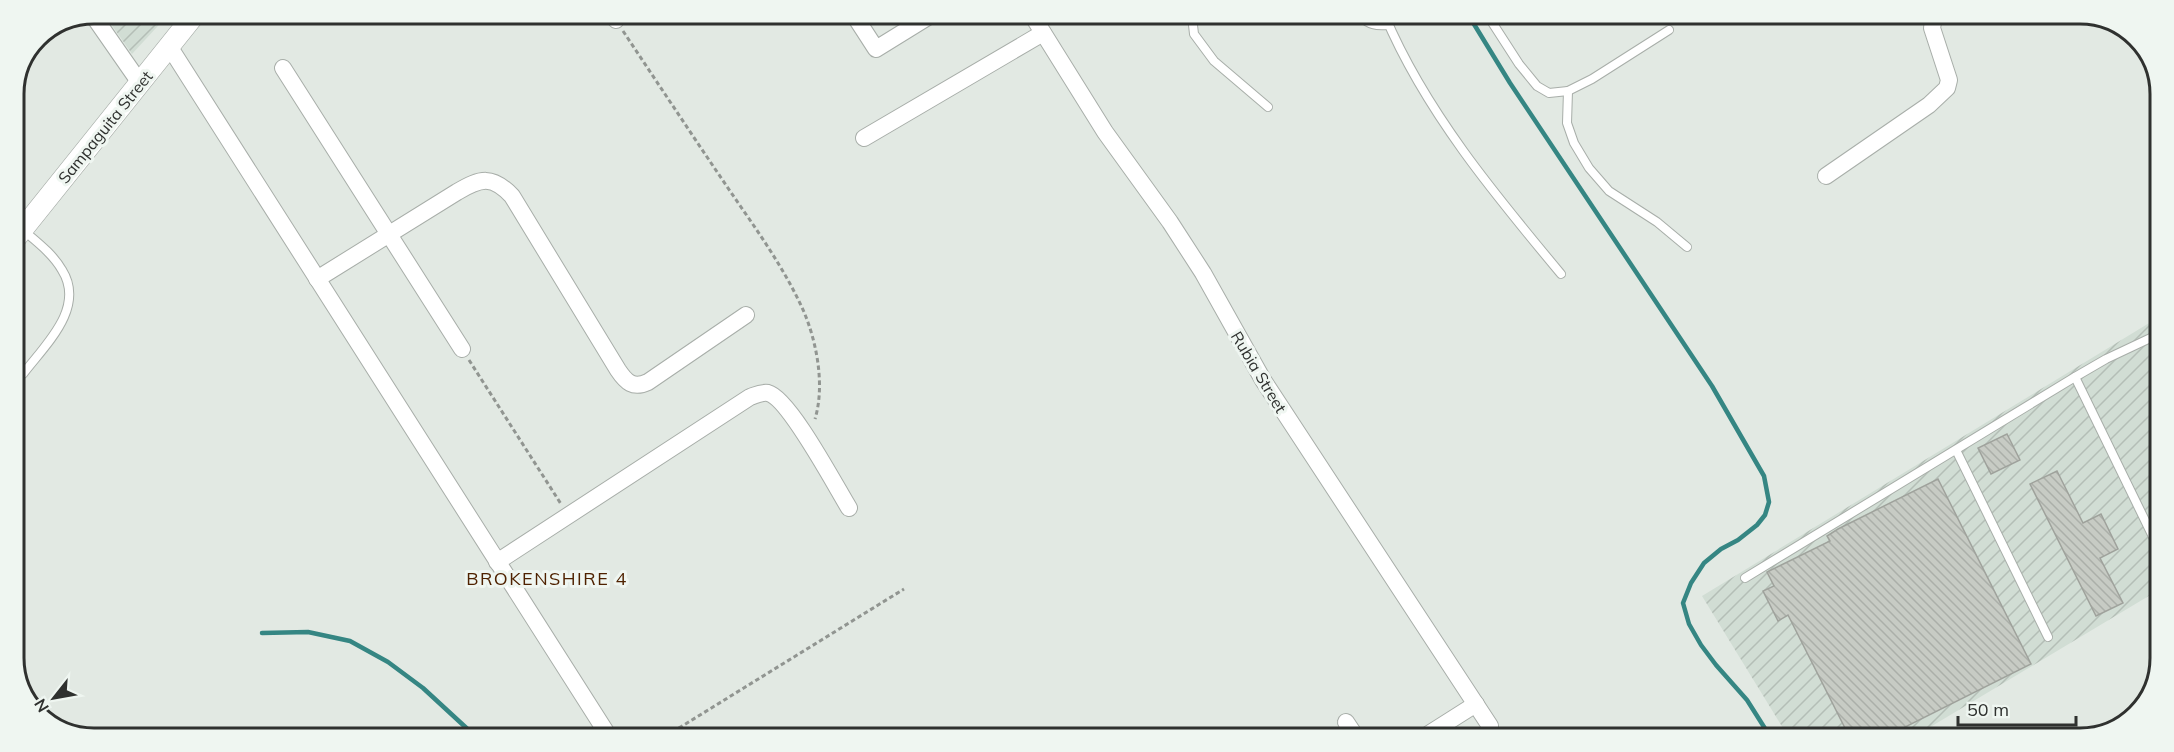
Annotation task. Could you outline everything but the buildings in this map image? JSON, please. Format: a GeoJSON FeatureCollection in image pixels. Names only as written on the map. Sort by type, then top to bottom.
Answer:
{"type":"FeatureCollection","features":[{"type":"Feature","properties":{"kind":"street"},"geometry":{"type":"LineString","coordinates":[[99,24],[140,83]]}},
{"type":"Feature","properties":{"kind":"street","name":"Sampaguita Street"},"geometry":{"type":"LineString","coordinates":[[24,228],[187,24]]}},
{"type":"Feature","properties":{"kind":"street"},"geometry":{"type":"LineString","coordinates":[[860,24],[876,50],[917,24]]}},
{"type":"Feature","properties":{"kind":"street","name":"Rubia Street"},"geometry":{"type":"LineString","coordinates":[[1038,24],[1105,132],[1170,222],[1203,273],[1263,380],[1491,726]]}},
{"type":"Feature","properties":{"kind":"street"},"geometry":{"type":"LineString","coordinates":[[1826,176],[1929,105],[1947,88],[1949,80],[1947,69],[1932,28],[1933,24]]}},
{"type":"Feature","properties":{"kind":"street"},"geometry":{"type":"LineString","coordinates":[[864,138],[1043,33]]}},
{"type":"Feature","properties":{"kind":"street"},"geometry":{"type":"LineString","coordinates":[[169,46],[604,728]]}},
{"type":"Feature","properties":{"kind":"street"},"geometry":{"type":"LineString","coordinates":[[283,68],[462,349]]}},
{"type":"Feature","properties":{"kind":"street"},"geometry":{"type":"LineString","coordinates":[[317,279],[474,182],[486,180],[501,184],[512,196],[624,380],[633,385],[648,382],[746,315]]}},
{"type":"Feature","properties":{"kind":"street"},"geometry":{"type":"LineString","coordinates":[[497,562],[750,397],[760,393],[769,393],[780,401],[808,441],[849,508]]}},
{"type":"Feature","properties":{"kind":"street"},"geometry":{"type":"LineString","coordinates":[[1438,728],[1476,704]]}},
{"type":"Feature","properties":{"kind":"street"},"geometry":{"type":"LineString","coordinates":[[1346,722],[1350,728]]}},
{"type":"Feature","properties":{"kind":"lane"},"geometry":{"type":"LineString","coordinates":[[1193,24],[1194,34],[1214,62],[1268,107]]}},
{"type":"Feature","properties":{"kind":"lane"},"geometry":{"type":"LineString","coordinates":[[1389,24],[1419,85],[1485,182],[1562,274]]}},
{"type":"Feature","properties":{"kind":"lane"},"geometry":{"type":"LineString","coordinates":[[1493,24],[1537,86],[1549,93],[1568,91],[1592,79],[1669,30]]}},
{"type":"Feature","properties":{"kind":"lane"},"geometry":{"type":"LineString","coordinates":[[1568,91],[1567,123],[1574,143],[1589,168],[1609,191],[1657,222],[1687,247]]}},
{"type":"Feature","properties":{"kind":"lane"},"geometry":{"type":"LineString","coordinates":[[24,240],[62,269],[69,284],[71,302],[57,330],[24,373]]}},
{"type":"Feature","properties":{"kind":"lane"},"geometry":{"type":"LineString","coordinates":[[1745,578],[2075,377],[2150,338]]}},
{"type":"Feature","properties":{"kind":"lane"},"geometry":{"type":"LineString","coordinates":[[2075,377],[2150,531]]}},
{"type":"Feature","properties":{"kind":"lane"},"geometry":{"type":"LineString","coordinates":[[1956,450],[2048,637]]}},
{"type":"Feature","properties":{"kind":"path"},"geometry":{"type":"LineString","coordinates":[[619,24],[750,221],[790,286],[804,314],[814,347],[819,394],[819,403],[808,441]]}},
{"type":"Feature","properties":{"kind":"path"},"geometry":{"type":"LineString","coordinates":[[462,349],[568,516]]}},
{"type":"Feature","properties":{"kind":"path"},"geometry":{"type":"LineString","coordinates":[[679,728],[904,589]]}},
{"type":"Feature","properties":{"kind":"shaded area"},"geometry":{"type":"Polygon","coordinates":[[[111,24],[160,24],[132,54],[111,24]]]}},
{"type":"Feature","properties":{"kind":"shaded area"},"geometry":{"type":"Polygon","coordinates":[[[2150,322],[2150,595],[1929,728],[1783,728],[1702,596],[2150,322]]]}},
{"type":"Feature","properties":{"kind":"waterway"},"geometry":{"type":"LineString","coordinates":[[1474,24],[1510,83],[1712,386],[1764,476],[1769,502],[1765,515],[1757,525],[1738,540],[1721,549],[1704,563],[1691,583],[1683,603],[1689,624],[1701,645],[1747,700],[1765,728]]}},
{"type":"Feature","properties":{"kind":"waterway"},"geometry":{"type":"LineString","coordinates":[[262,633],[308,632],[350,641],[388,662],[423,688],[466,728]]}},
{"type":"Feature","properties":{"kind":"district","name":"BROKENSHIRE 4"},"geometry":{"type":"Point","coordinates":[547,579]}}]}
